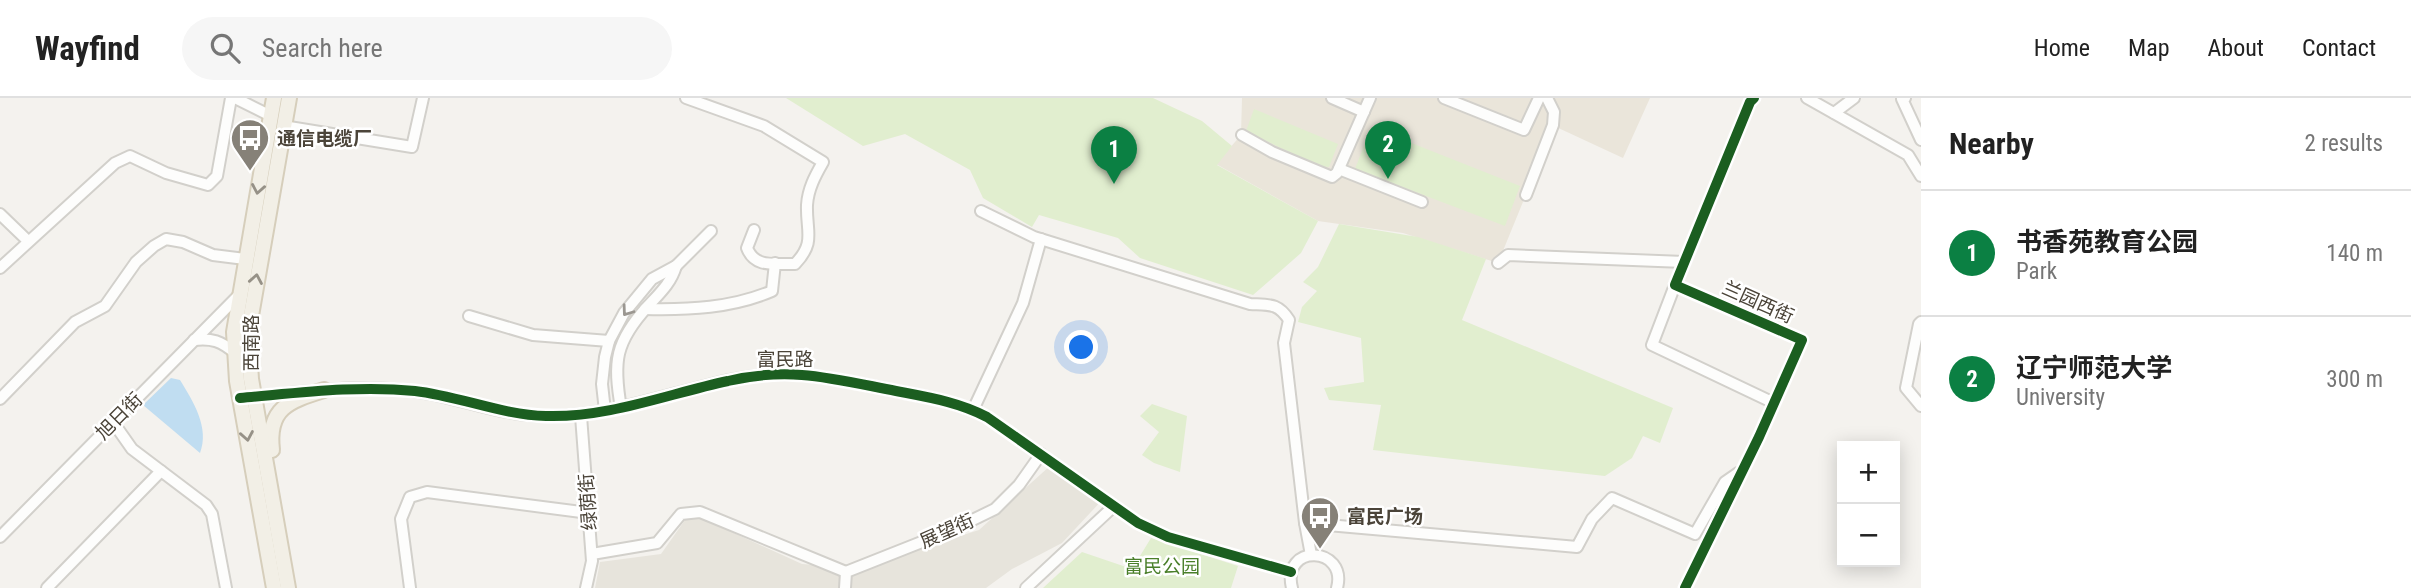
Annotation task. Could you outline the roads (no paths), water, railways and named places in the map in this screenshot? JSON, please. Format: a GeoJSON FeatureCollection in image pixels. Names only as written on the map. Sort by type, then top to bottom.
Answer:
{"type":"FeatureCollection","features":[{"type":"Feature","properties":{"kind":"main road","name":"西南路"},"geometry":{"type":"LineString","coordinates":[[274,98],[234,332],[235,353],[272,497],[288,588]]}},
{"type":"Feature","properties":{"kind":"main road","name":"西南路"},"geometry":{"type":"LineString","coordinates":[[274,588],[247,398],[251,379],[248,333],[289,98]]}},
{"type":"Feature","properties":{"kind":"main road"},"geometry":{"type":"LineString","coordinates":[[272,497],[274,466],[270,435],[274,418],[285,405],[324,390]]}},
{"type":"Feature","properties":{"kind":"street"},"geometry":{"type":"LineString","coordinates":[[0,268],[115,163],[130,156],[166,173],[208,185],[217,176],[233,98],[271,116]]}},
{"type":"Feature","properties":{"kind":"street"},"geometry":{"type":"LineString","coordinates":[[284,126],[412,147],[423,98]]}},
{"type":"Feature","properties":{"kind":"street"},"geometry":{"type":"LineString","coordinates":[[686,98],[764,126],[823,162],[812,181],[807,205],[810,242],[795,264],[758,262],[750,257],[747,248],[754,229]]}},
{"type":"Feature","properties":{"kind":"street"},"geometry":{"type":"LineString","coordinates":[[1332,98],[1364,112]]}},
{"type":"Feature","properties":{"kind":"street"},"geometry":{"type":"LineString","coordinates":[[1241,135],[1272,152],[1332,177],[1339,169],[1370,98]]}},
{"type":"Feature","properties":{"kind":"street"},"geometry":{"type":"LineString","coordinates":[[1444,98],[1524,130],[1539,98]]}},
{"type":"Feature","properties":{"kind":"street"},"geometry":{"type":"LineString","coordinates":[[1527,195],[1553,125],[1554,112],[1547,98]]}},
{"type":"Feature","properties":{"kind":"street"},"geometry":{"type":"LineString","coordinates":[[1754,98],[1749,102],[1652,345],[1774,403]]}},
{"type":"Feature","properties":{"kind":"street"},"geometry":{"type":"LineString","coordinates":[[1807,98],[1908,155],[1921,176]]}},
{"type":"Feature","properties":{"kind":"street"},"geometry":{"type":"LineString","coordinates":[[1834,113],[1854,98]]}},
{"type":"Feature","properties":{"kind":"street"},"geometry":{"type":"LineString","coordinates":[[1905,98],[1902,99],[1921,140]]}},
{"type":"Feature","properties":{"kind":"street"},"geometry":{"type":"LineString","coordinates":[[1339,169],[1422,202]]}},
{"type":"Feature","properties":{"kind":"street"},"geometry":{"type":"LineString","coordinates":[[981,211],[1041,239],[1250,304],[1272,305],[1282,309],[1289,320],[1284,343],[1311,555]]}},
{"type":"Feature","properties":{"kind":"street"},"geometry":{"type":"LineString","coordinates":[[0,214],[28,241]]}},
{"type":"Feature","properties":{"kind":"street"},"geometry":{"type":"LineString","coordinates":[[605,411],[602,384],[609,341],[624,313],[652,279],[676,266],[710,231]]}},
{"type":"Feature","properties":{"kind":"street"},"geometry":{"type":"LineString","coordinates":[[0,399],[75,322],[105,306],[136,262],[166,239],[183,242],[212,255],[245,259]]}},
{"type":"Feature","properties":{"kind":"street"},"geometry":{"type":"LineString","coordinates":[[973,410],[1023,303],[1041,239]]}},
{"type":"Feature","properties":{"kind":"street"},"geometry":{"type":"LineString","coordinates":[[1499,263],[1508,255],[1684,262]]}},
{"type":"Feature","properties":{"kind":"street"},"geometry":{"type":"LineString","coordinates":[[645,309],[686,310],[748,301],[772,291],[775,263]]}},
{"type":"Feature","properties":{"kind":"street"},"geometry":{"type":"LineString","coordinates":[[621,408],[615,377],[617,359],[635,321],[671,281],[676,266]]}},
{"type":"Feature","properties":{"kind":"street","name":"兰园西街"},"geometry":{"type":"LineString","coordinates":[[1675,285],[1802,340],[1685,588]]}},
{"type":"Feature","properties":{"kind":"street","name":"旭日街"},"geometry":{"type":"LineString","coordinates":[[0,537],[239,295]]}},
{"type":"Feature","properties":{"kind":"street"},"geometry":{"type":"LineString","coordinates":[[469,317],[533,335],[609,341]]}},
{"type":"Feature","properties":{"kind":"street"},"geometry":{"type":"LineString","coordinates":[[1921,322],[1916,362],[1906,388],[1921,406]]}},
{"type":"Feature","properties":{"kind":"street"},"geometry":{"type":"LineString","coordinates":[[194,340],[210,338],[223,343],[235,353]]}},
{"type":"Feature","properties":{"kind":"street","name":"富民路"},"geometry":{"type":"LineString","coordinates":[[247,398],[324,390],[416,391],[525,414],[581,416],[728,381],[787,373],[811,374],[942,400],[973,410],[987,417],[1138,523],[1168,537],[1291,572]]}},
{"type":"Feature","properties":{"kind":"street","name":"绿荫街"},"geometry":{"type":"LineString","coordinates":[[581,416],[592,554],[586,588]]}},
{"type":"Feature","properties":{"kind":"street"},"geometry":{"type":"LineString","coordinates":[[113,422],[132,449],[206,505],[212,514],[226,588]]}},
{"type":"Feature","properties":{"kind":"street","name":"展望街"},"geometry":{"type":"LineString","coordinates":[[846,572],[952,530],[995,509],[1019,485],[1041,454]]}},
{"type":"Feature","properties":{"kind":"street"},"geometry":{"type":"LineString","coordinates":[[47,588],[160,471]]}},
{"type":"Feature","properties":{"kind":"street"},"geometry":{"type":"LineString","coordinates":[[1305,523],[1577,547],[1592,519],[1612,498],[1695,534],[1724,482],[1740,471]]}},
{"type":"Feature","properties":{"kind":"street"},"geometry":{"type":"LineString","coordinates":[[410,588],[401,519],[410,497],[427,492],[589,513]]}},
{"type":"Feature","properties":{"kind":"street"},"geometry":{"type":"LineString","coordinates":[[1026,588],[1114,506]]}},
{"type":"Feature","properties":{"kind":"street"},"geometry":{"type":"LineString","coordinates":[[592,554],[657,543],[681,514],[700,512],[846,572],[845,588]]}},
{"type":"Feature","properties":{"kind":"street"},"geometry":{"type":"LineString","coordinates":[[1292,588],[1291,572],[1299,561],[1311,555],[1319,555],[1332,562],[1341,587]]}},
{"type":"Feature","properties":{"kind":"water"},"geometry":{"type":"Polygon","coordinates":[[[171,378],[180,380],[199,415],[203,434],[200,453],[143,405],[171,378]]]}},
{"type":"Feature","properties":{"kind":"place","name":"通信电缆厂"},"geometry":{"type":"Point","coordinates":[250,172]}},
{"type":"Feature","properties":{"kind":"place","name":"辽宁师范大学"},"geometry":{"type":"Point","coordinates":[1388,179]}},
{"type":"Feature","properties":{"kind":"place","name":"书香苑教育公园"},"geometry":{"type":"Point","coordinates":[1114,184]}},
{"type":"Feature","properties":{"kind":"place","name":"富民广场"},"geometry":{"type":"Point","coordinates":[1320,550]}},
{"type":"Feature","properties":{"kind":"park label","name":"富民公园"},"geometry":{"type":"Point","coordinates":[1162,566]}}]}
